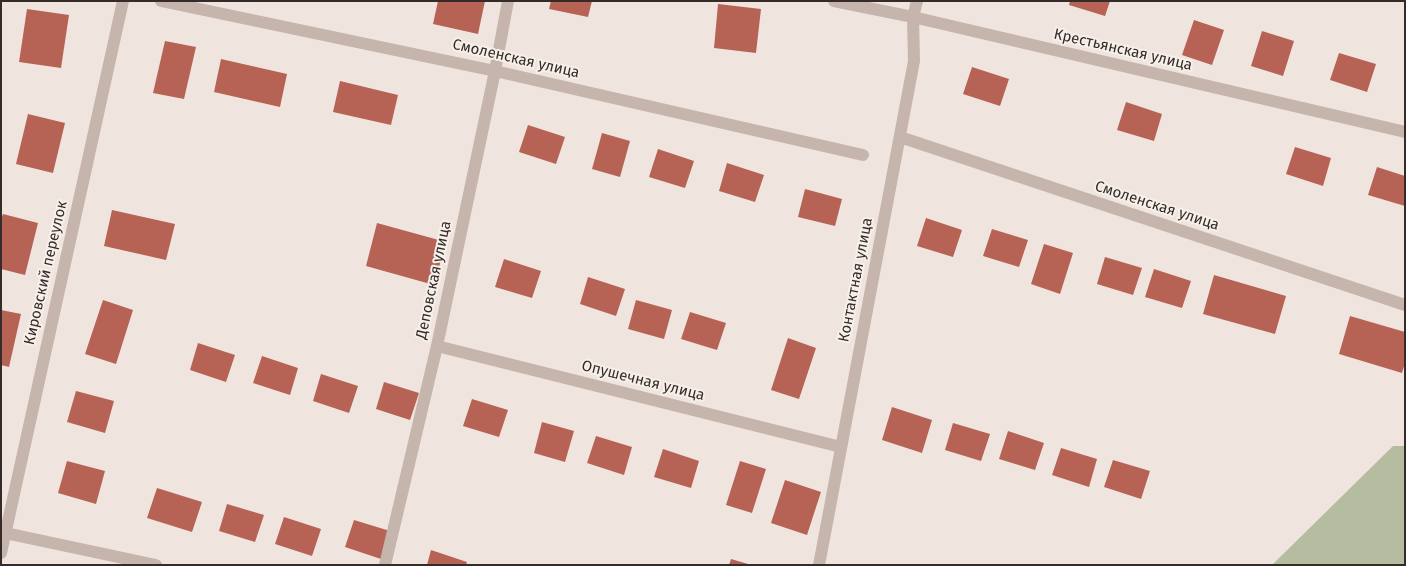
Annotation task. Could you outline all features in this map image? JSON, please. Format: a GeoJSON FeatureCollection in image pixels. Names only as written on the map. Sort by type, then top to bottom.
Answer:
{"type":"FeatureCollection","features":[{"type":"Feature","properties":{"kind":"street","name":"Кировский переулок"},"geometry":{"type":"LineString","coordinates":[[1,552],[3,533],[124,1]]}},
{"type":"Feature","properties":{"kind":"street","name":"Смоленская улица"},"geometry":{"type":"LineString","coordinates":[[161,1],[495,71],[863,155]]}},
{"type":"Feature","properties":{"kind":"street","name":"Деповская улица"},"geometry":{"type":"LineString","coordinates":[[385,565],[437,346],[508,1]]}},
{"type":"Feature","properties":{"kind":"street","name":"Крестьянская улица"},"geometry":{"type":"LineString","coordinates":[[834,1],[913,17],[1405,132]]}},
{"type":"Feature","properties":{"kind":"street","name":"Контактная улица"},"geometry":{"type":"LineString","coordinates":[[820,565],[914,61],[913,17],[917,1]]}},
{"type":"Feature","properties":{"kind":"street","name":"Смоленская улица"},"geometry":{"type":"LineString","coordinates":[[900,137],[1405,305]]}},
{"type":"Feature","properties":{"kind":"street","name":"Опушечная улица"},"geometry":{"type":"LineString","coordinates":[[437,346],[841,447]]}},
{"type":"Feature","properties":{"kind":"street"},"geometry":{"type":"LineString","coordinates":[[3,533],[156,565]]}},
{"type":"Feature","properties":{"kind":"green space"},"geometry":{"type":"Polygon","coordinates":[[[1393,446],[1405,446],[1405,565],[1272,565],[1393,446]]]}},
{"type":"Feature","properties":{"kind":"building"},"geometry":{"type":"Polygon","coordinates":[[[438,1],[485,1],[478,34],[433,24],[438,1]]]}},
{"type":"Feature","properties":{"kind":"building"},"geometry":{"type":"Polygon","coordinates":[[[551,1],[592,1],[588,17],[549,9],[551,1]]]}},
{"type":"Feature","properties":{"kind":"building"},"geometry":{"type":"Polygon","coordinates":[[[1070,1],[1110,1],[1105,16],[1069,5],[1070,1]]]}},
{"type":"Feature","properties":{"kind":"building"},"geometry":{"type":"Polygon","coordinates":[[[718,4],[761,9],[756,53],[714,48],[718,4]]]}},
{"type":"Feature","properties":{"kind":"building"},"geometry":{"type":"Polygon","coordinates":[[[27,9],[69,15],[61,68],[19,62],[27,9]]]}},
{"type":"Feature","properties":{"kind":"building"},"geometry":{"type":"Polygon","coordinates":[[[1194,20],[1224,30],[1212,65],[1182,55],[1194,20]]]}},
{"type":"Feature","properties":{"kind":"building"},"geometry":{"type":"Polygon","coordinates":[[[1262,31],[1294,41],[1283,76],[1251,66],[1262,31]]]}},
{"type":"Feature","properties":{"kind":"building"},"geometry":{"type":"Polygon","coordinates":[[[165,41],[196,47],[184,99],[153,93],[165,41]]]}},
{"type":"Feature","properties":{"kind":"building"},"geometry":{"type":"Polygon","coordinates":[[[1339,53],[1376,64],[1367,92],[1330,80],[1339,53]]]}},
{"type":"Feature","properties":{"kind":"building"},"geometry":{"type":"Polygon","coordinates":[[[221,59],[287,74],[280,107],[214,92],[221,59]]]}},
{"type":"Feature","properties":{"kind":"building"},"geometry":{"type":"Polygon","coordinates":[[[972,67],[1009,79],[1000,106],[963,94],[972,67]]]}},
{"type":"Feature","properties":{"kind":"building"},"geometry":{"type":"Polygon","coordinates":[[[340,81],[398,95],[391,125],[333,112],[340,81]]]}},
{"type":"Feature","properties":{"kind":"building"},"geometry":{"type":"Polygon","coordinates":[[[1126,102],[1162,114],[1154,141],[1117,130],[1126,102]]]}},
{"type":"Feature","properties":{"kind":"building"},"geometry":{"type":"Polygon","coordinates":[[[28,114],[65,123],[53,173],[16,164],[28,114]]]}},
{"type":"Feature","properties":{"kind":"building"},"geometry":{"type":"Polygon","coordinates":[[[528,125],[565,137],[556,164],[519,152],[528,125]]]}},
{"type":"Feature","properties":{"kind":"building"},"geometry":{"type":"Polygon","coordinates":[[[602,133],[630,141],[620,177],[592,169],[602,133]]]}},
{"type":"Feature","properties":{"kind":"building"},"geometry":{"type":"Polygon","coordinates":[[[1295,147],[1331,158],[1323,186],[1286,174],[1295,147]]]}},
{"type":"Feature","properties":{"kind":"building"},"geometry":{"type":"Polygon","coordinates":[[[658,149],[694,161],[685,188],[649,177],[658,149]]]}},
{"type":"Feature","properties":{"kind":"building"},"geometry":{"type":"Polygon","coordinates":[[[727,163],[764,175],[755,202],[719,191],[727,163]]]}},
{"type":"Feature","properties":{"kind":"building"},"geometry":{"type":"Polygon","coordinates":[[[1377,167],[1405,176],[1405,206],[1368,195],[1377,167]]]}},
{"type":"Feature","properties":{"kind":"building"},"geometry":{"type":"Polygon","coordinates":[[[805,189],[842,199],[835,226],[798,217],[805,189]]]}},
{"type":"Feature","properties":{"kind":"building"},"geometry":{"type":"Polygon","coordinates":[[[112,210],[175,224],[166,260],[104,246],[112,210]]]}},
{"type":"Feature","properties":{"kind":"building"},"geometry":{"type":"Polygon","coordinates":[[[3,214],[38,223],[25,275],[1,269],[1,219],[3,214]]]}},
{"type":"Feature","properties":{"kind":"building"},"geometry":{"type":"Polygon","coordinates":[[[926,218],[962,230],[953,257],[917,246],[926,218]]]}},
{"type":"Feature","properties":{"kind":"building"},"geometry":{"type":"Polygon","coordinates":[[[377,223],[446,242],[434,285],[366,266],[377,223]]]}},
{"type":"Feature","properties":{"kind":"building"},"geometry":{"type":"Polygon","coordinates":[[[992,229],[1028,240],[1019,267],[983,256],[992,229]]]}},
{"type":"Feature","properties":{"kind":"building"},"geometry":{"type":"Polygon","coordinates":[[[1044,244],[1073,253],[1060,294],[1031,284],[1044,244]]]}},
{"type":"Feature","properties":{"kind":"building"},"geometry":{"type":"Polygon","coordinates":[[[1105,257],[1142,268],[1133,295],[1097,284],[1105,257]]]}},
{"type":"Feature","properties":{"kind":"building"},"geometry":{"type":"Polygon","coordinates":[[[504,259],[541,271],[532,298],[495,287],[504,259]]]}},
{"type":"Feature","properties":{"kind":"building"},"geometry":{"type":"Polygon","coordinates":[[[1154,269],[1191,281],[1182,308],[1145,297],[1154,269]]]}},
{"type":"Feature","properties":{"kind":"building"},"geometry":{"type":"Polygon","coordinates":[[[1214,275],[1286,296],[1275,334],[1203,314],[1214,275]]]}},
{"type":"Feature","properties":{"kind":"building"},"geometry":{"type":"Polygon","coordinates":[[[588,277],[625,289],[616,316],[580,304],[588,277]]]}},
{"type":"Feature","properties":{"kind":"building"},"geometry":{"type":"Polygon","coordinates":[[[103,300],[133,310],[116,364],[85,354],[103,300]]]}},
{"type":"Feature","properties":{"kind":"building"},"geometry":{"type":"Polygon","coordinates":[[[636,300],[672,310],[664,339],[628,329],[636,300]]]}},
{"type":"Feature","properties":{"kind":"building"},"geometry":{"type":"Polygon","coordinates":[[[1,310],[21,314],[9,367],[1,365],[1,310]]]}},
{"type":"Feature","properties":{"kind":"building"},"geometry":{"type":"Polygon","coordinates":[[[690,312],[726,323],[717,350],[681,339],[690,312]]]}},
{"type":"Feature","properties":{"kind":"building"},"geometry":{"type":"Polygon","coordinates":[[[1350,316],[1405,332],[1405,363],[1402,373],[1339,354],[1350,316]]]}},
{"type":"Feature","properties":{"kind":"building"},"geometry":{"type":"Polygon","coordinates":[[[788,338],[816,348],[799,399],[771,390],[788,338]]]}},
{"type":"Feature","properties":{"kind":"building"},"geometry":{"type":"Polygon","coordinates":[[[198,343],[235,355],[226,382],[190,370],[198,343]]]}},
{"type":"Feature","properties":{"kind":"building"},"geometry":{"type":"Polygon","coordinates":[[[262,356],[298,368],[290,395],[253,383],[262,356]]]}},
{"type":"Feature","properties":{"kind":"building"},"geometry":{"type":"Polygon","coordinates":[[[321,374],[358,386],[349,413],[313,401],[321,374]]]}},
{"type":"Feature","properties":{"kind":"building"},"geometry":{"type":"Polygon","coordinates":[[[384,382],[419,393],[410,420],[376,409],[384,382]]]}},
{"type":"Feature","properties":{"kind":"building"},"geometry":{"type":"Polygon","coordinates":[[[76,391],[114,401],[105,433],[67,422],[76,391]]]}},
{"type":"Feature","properties":{"kind":"building"},"geometry":{"type":"Polygon","coordinates":[[[472,399],[508,410],[499,437],[463,426],[472,399]]]}},
{"type":"Feature","properties":{"kind":"building"},"geometry":{"type":"Polygon","coordinates":[[[892,407],[932,420],[922,453],[882,440],[892,407]]]}},
{"type":"Feature","properties":{"kind":"building"},"geometry":{"type":"Polygon","coordinates":[[[542,422],[574,431],[565,462],[534,453],[542,422]]]}},
{"type":"Feature","properties":{"kind":"building"},"geometry":{"type":"Polygon","coordinates":[[[953,423],[990,434],[981,461],[945,450],[953,423]]]}},
{"type":"Feature","properties":{"kind":"building"},"geometry":{"type":"Polygon","coordinates":[[[1008,431],[1044,443],[1035,470],[999,459],[1008,431]]]}},
{"type":"Feature","properties":{"kind":"building"},"geometry":{"type":"Polygon","coordinates":[[[596,436],[632,447],[624,475],[587,463],[596,436]]]}},
{"type":"Feature","properties":{"kind":"building"},"geometry":{"type":"Polygon","coordinates":[[[1061,448],[1097,459],[1089,487],[1052,475],[1061,448]]]}},
{"type":"Feature","properties":{"kind":"building"},"geometry":{"type":"Polygon","coordinates":[[[663,449],[699,461],[691,488],[654,477],[663,449]]]}},
{"type":"Feature","properties":{"kind":"building"},"geometry":{"type":"Polygon","coordinates":[[[1113,460],[1150,471],[1141,499],[1104,487],[1113,460]]]}},
{"type":"Feature","properties":{"kind":"building"},"geometry":{"type":"Polygon","coordinates":[[[67,461],[105,471],[96,504],[58,493],[67,461]]]}},
{"type":"Feature","properties":{"kind":"building"},"geometry":{"type":"Polygon","coordinates":[[[740,461],[766,469],[752,513],[726,505],[740,461]]]}},
{"type":"Feature","properties":{"kind":"building"},"geometry":{"type":"Polygon","coordinates":[[[785,480],[821,492],[807,535],[771,523],[785,480]]]}},
{"type":"Feature","properties":{"kind":"building"},"geometry":{"type":"Polygon","coordinates":[[[157,488],[202,502],[192,532],[147,518],[157,488]]]}},
{"type":"Feature","properties":{"kind":"building"},"geometry":{"type":"Polygon","coordinates":[[[227,504],[264,515],[255,542],[219,531],[227,504]]]}},
{"type":"Feature","properties":{"kind":"building"},"geometry":{"type":"Polygon","coordinates":[[[284,517],[321,529],[312,556],[275,544],[284,517]]]}},
{"type":"Feature","properties":{"kind":"building"},"geometry":{"type":"Polygon","coordinates":[[[354,520],[390,531],[381,559],[345,547],[354,520]]]}},
{"type":"Feature","properties":{"kind":"building"},"geometry":{"type":"Polygon","coordinates":[[[431,550],[467,562],[466,565],[427,565],[431,550]]]}},
{"type":"Feature","properties":{"kind":"building"},"geometry":{"type":"Polygon","coordinates":[[[731,559],[748,564],[748,565],[729,565],[731,559]]]}}]}
